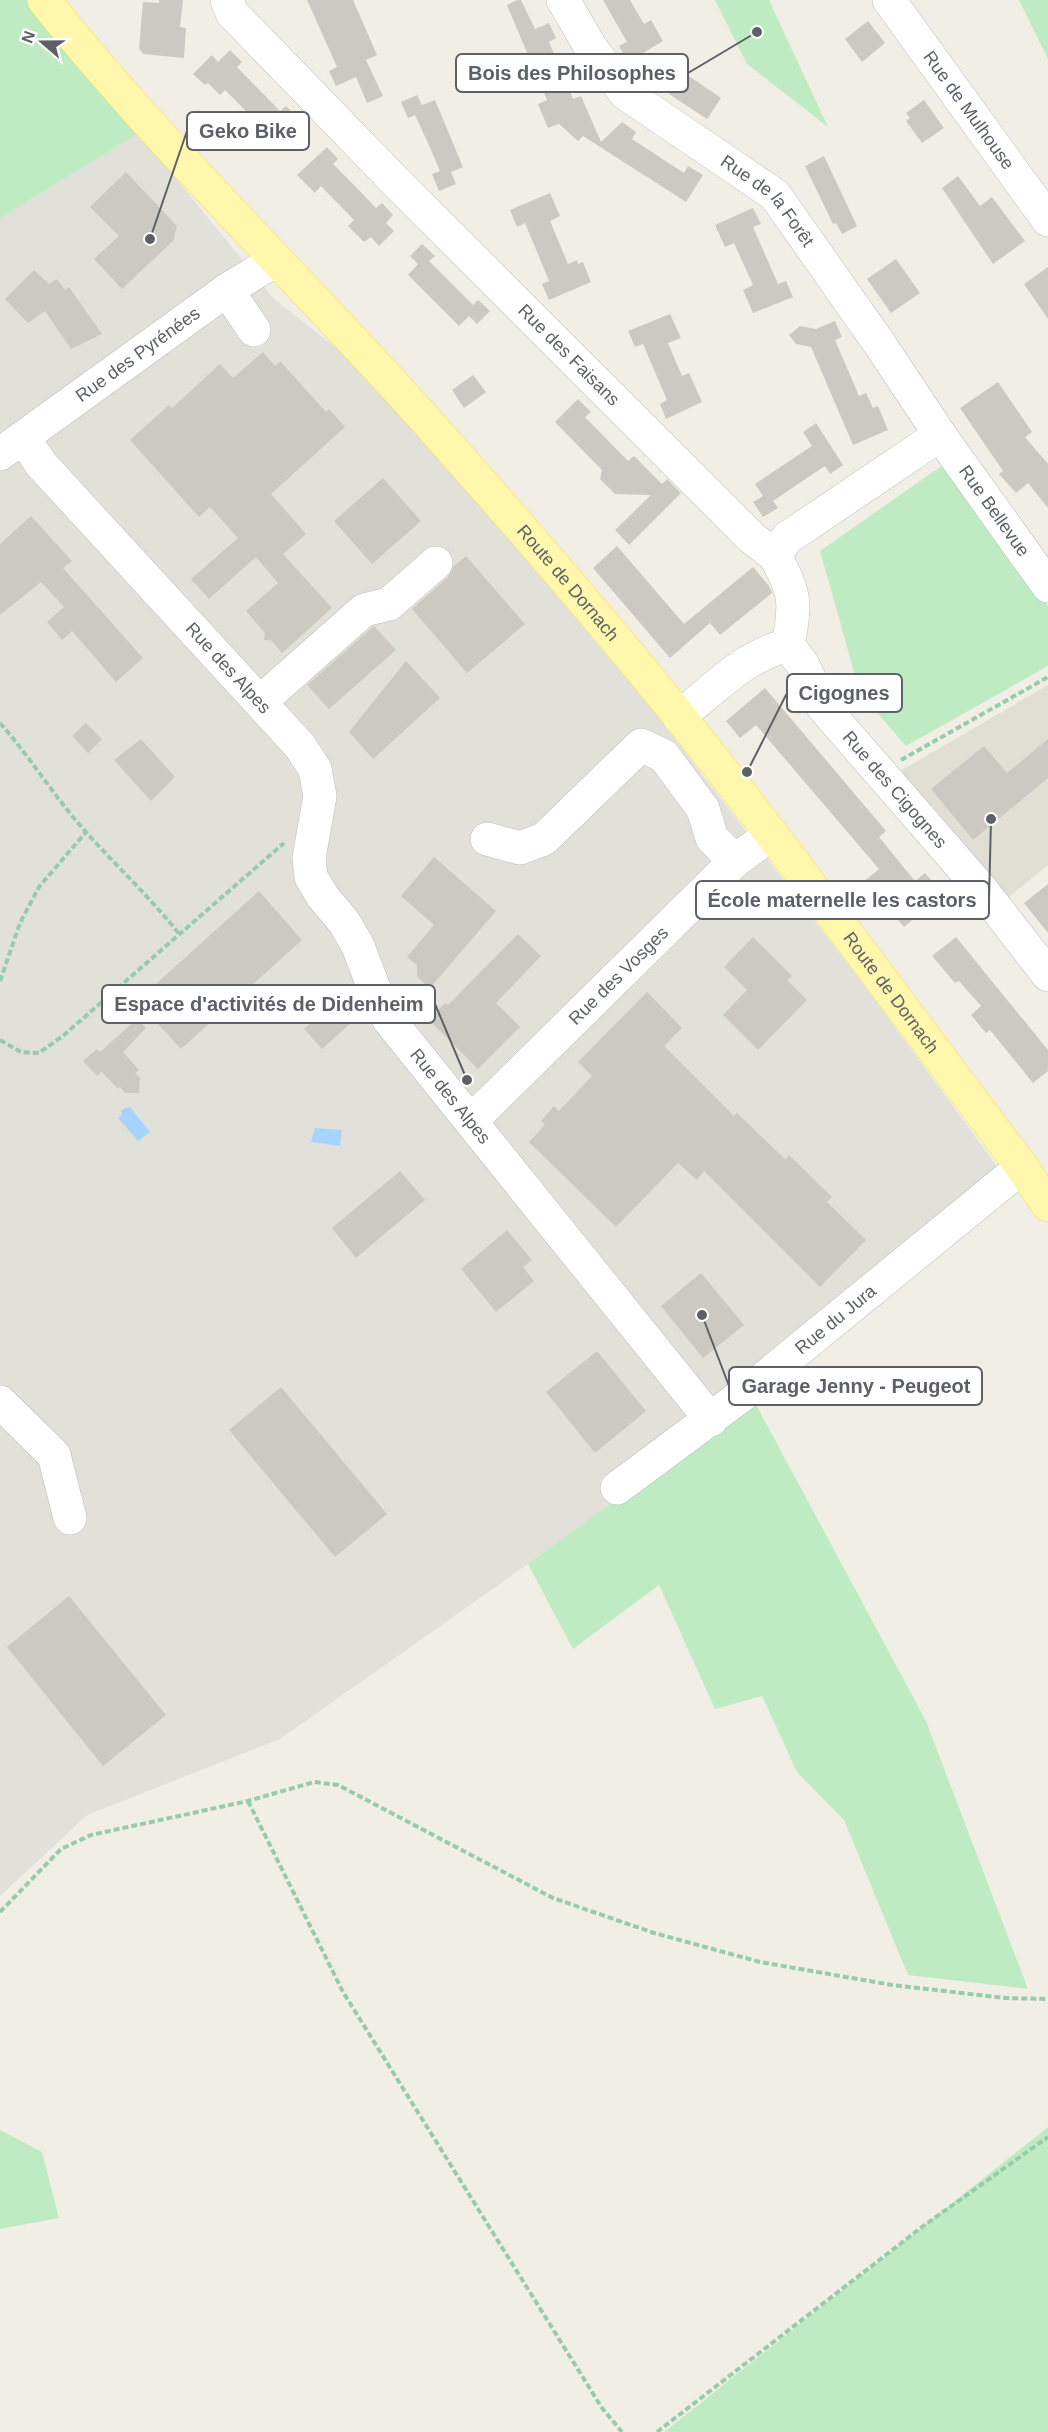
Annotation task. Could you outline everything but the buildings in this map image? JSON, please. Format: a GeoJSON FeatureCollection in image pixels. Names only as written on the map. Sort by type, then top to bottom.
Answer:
{"type":"FeatureCollection","features":[{"type":"Feature","properties":{"kind":"main road","name":"Route de Dornach"},"geometry":{"type":"LineString","coordinates":[[44,0],[96,63],[428,423],[592,612],[679,717],[771,834],[1022,1167],[1048,1205]]}},
{"type":"Feature","properties":{"kind":"street","name":"Rue des Faisans"},"geometry":{"type":"LineString","coordinates":[[227,0],[232,13],[398,183],[752,538],[775,556]]}},
{"type":"Feature","properties":{"kind":"street","name":"Rue de la Forêt"},"geometry":{"type":"LineString","coordinates":[[563,0],[591,48],[625,93],[775,195],[881,346],[940,435]]}},
{"type":"Feature","properties":{"kind":"street","name":"Rue de Mulhouse"},"geometry":{"type":"LineString","coordinates":[[889,0],[1048,220]]}},
{"type":"Feature","properties":{"kind":"street","name":"Rue des Pyrénées"},"geometry":{"type":"LineString","coordinates":[[12,446],[227,290],[276,260]]}},
{"type":"Feature","properties":{"kind":"street"},"geometry":{"type":"LineString","coordinates":[[227,290],[254,330]]}},
{"type":"Feature","properties":{"kind":"street"},"geometry":{"type":"LineString","coordinates":[[679,717],[743,663],[770,649],[789,645],[794,618],[794,597],[775,556],[787,538],[940,435]]}},
{"type":"Feature","properties":{"kind":"street","name":"Rue Bellevue"},"geometry":{"type":"LineString","coordinates":[[940,435],[1048,586]]}},
{"type":"Feature","properties":{"kind":"street","name":"Rue des Alpes"},"geometry":{"type":"LineString","coordinates":[[12,446],[40,463],[300,746],[315,769],[320,796],[309,858],[311,877],[322,897],[344,922],[358,946],[389,1020],[711,1420]]}},
{"type":"Feature","properties":{"kind":"street"},"geometry":{"type":"LineString","coordinates":[[260,702],[364,610],[389,604],[436,563]]}},
{"type":"Feature","properties":{"kind":"street","name":"Rue des Cigognes"},"geometry":{"type":"LineString","coordinates":[[789,645],[803,665],[823,707],[982,890],[1048,975]]}},
{"type":"Feature","properties":{"kind":"street"},"geometry":{"type":"LineString","coordinates":[[487,839],[520,848],[544,839],[641,745],[664,756],[703,809],[712,838],[735,861]]}},
{"type":"Feature","properties":{"kind":"street","name":"Rue des Vosges"},"geometry":{"type":"LineString","coordinates":[[471,1121],[735,861],[771,834]]}},
{"type":"Feature","properties":{"kind":"street","name":"Rue du Jura"},"geometry":{"type":"LineString","coordinates":[[617,1488],[711,1420],[1022,1167]]}},
{"type":"Feature","properties":{"kind":"street"},"geometry":{"type":"LineString","coordinates":[[0,1402],[54,1455],[70,1518]]}},
{"type":"Feature","properties":{"kind":"path"},"geometry":{"type":"LineString","coordinates":[[879,772],[1048,677]]}},
{"type":"Feature","properties":{"kind":"path"},"geometry":{"type":"LineString","coordinates":[[0,723],[25,751],[45,781],[86,832],[157,905],[180,935]]}},
{"type":"Feature","properties":{"kind":"path"},"geometry":{"type":"LineString","coordinates":[[0,1040],[21,1052],[39,1053],[64,1035],[295,834],[314,830]]}},
{"type":"Feature","properties":{"kind":"path"},"geometry":{"type":"LineString","coordinates":[[0,981],[20,922],[39,886],[86,832]]}},
{"type":"Feature","properties":{"kind":"path"},"geometry":{"type":"LineString","coordinates":[[0,1912],[62,1849],[92,1834],[248,1801],[314,1782],[338,1785],[553,1898],[654,1933],[760,1962],[881,1983],[1005,1998],[1048,1999]]}},
{"type":"Feature","properties":{"kind":"path"},"geometry":{"type":"LineString","coordinates":[[248,1801],[343,1992],[602,2408],[622,2432]]}},
{"type":"Feature","properties":{"kind":"path"},"geometry":{"type":"LineString","coordinates":[[657,2432],[922,2227],[1048,2137]]}},
{"type":"Feature","properties":{"kind":"shaded area"},"geometry":{"type":"Polygon","coordinates":[[[139,133],[274,299],[372,376],[648,704],[861,981],[1010,1184],[753,1399],[528,1564],[280,1739],[87,1815],[0,1896],[0,218],[139,133]]]}},
{"type":"Feature","properties":{"kind":"shaded area"},"geometry":{"type":"Polygon","coordinates":[[[1048,685],[1048,865],[1004,901],[895,774],[1048,685]]]}},
{"type":"Feature","properties":{"kind":"green space"},"geometry":{"type":"Polygon","coordinates":[[[0,0],[29,0],[139,133],[0,218],[0,0]]]}},
{"type":"Feature","properties":{"kind":"green space"},"geometry":{"type":"Polygon","coordinates":[[[715,0],[769,0],[828,127],[747,64],[715,0]]]}},
{"type":"Feature","properties":{"kind":"green space"},"geometry":{"type":"Polygon","coordinates":[[[1019,0],[1048,0],[1048,59],[1019,0]]]}},
{"type":"Feature","properties":{"kind":"green space"},"geometry":{"type":"Polygon","coordinates":[[[947,462],[1048,606],[1048,666],[906,746],[860,693],[820,551],[947,462]]]}},
{"type":"Feature","properties":{"kind":"green space"},"geometry":{"type":"Polygon","coordinates":[[[753,1399],[926,1721],[1028,1989],[908,1975],[844,1820],[797,1772],[762,1696],[715,1709],[659,1585],[573,1649],[528,1564],[753,1399]]]}},
{"type":"Feature","properties":{"kind":"green space"},"geometry":{"type":"Polygon","coordinates":[[[1048,2127],[1048,2432],[664,2432],[1048,2127]]]}},
{"type":"Feature","properties":{"kind":"green space"},"geometry":{"type":"Polygon","coordinates":[[[0,2130],[42,2152],[59,2218],[0,2229],[0,2130]]]}},
{"type":"Feature","properties":{"kind":"water"},"geometry":{"type":"Polygon","coordinates":[[[130,1107],[150,1132],[138,1141],[118,1118],[122,1115],[121,1110],[130,1107]]]}},
{"type":"Feature","properties":{"kind":"water"},"geometry":{"type":"Polygon","coordinates":[[[315,1128],[342,1130],[340,1146],[311,1142],[315,1128]]]}},
{"type":"Feature","properties":{"kind":"place","name":"Bois des Philosophes"},"geometry":{"type":"Point","coordinates":[757,32]}},
{"type":"Feature","properties":{"kind":"place","name":"Geko Bike"},"geometry":{"type":"Point","coordinates":[150,239]}},
{"type":"Feature","properties":{"kind":"place","name":"Cigognes"},"geometry":{"type":"Point","coordinates":[747,772]}},
{"type":"Feature","properties":{"kind":"place","name":"École maternelle les castors"},"geometry":{"type":"Point","coordinates":[991,819]}},
{"type":"Feature","properties":{"kind":"place","name":"Espace d'activités de Didenheim"},"geometry":{"type":"Point","coordinates":[467,1080]}},
{"type":"Feature","properties":{"kind":"place","name":"Garage Jenny - Peugeot"},"geometry":{"type":"Point","coordinates":[702,1315]}}]}
